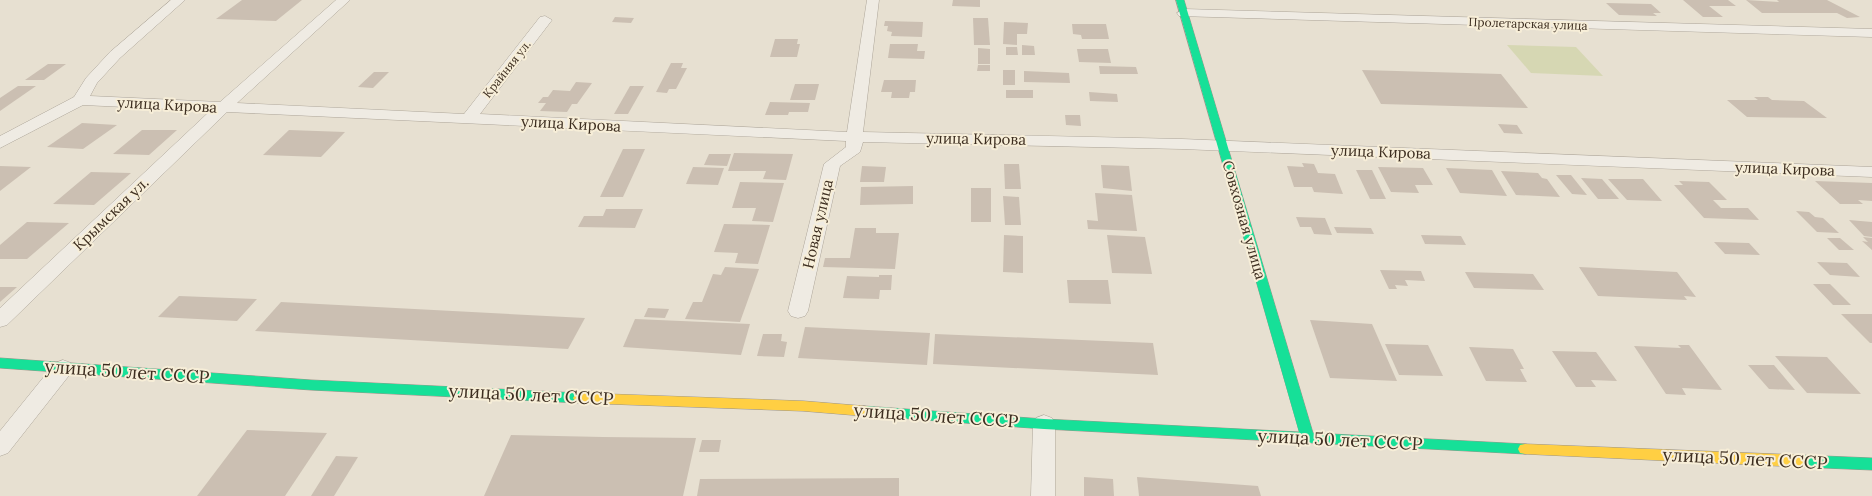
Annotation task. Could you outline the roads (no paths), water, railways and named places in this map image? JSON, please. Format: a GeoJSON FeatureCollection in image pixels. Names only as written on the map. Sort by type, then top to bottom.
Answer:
{"type":"FeatureCollection","features":[{"type":"Feature","properties":{"kind":"main road","name":"Совхозная улица"},"geometry":{"type":"LineString","coordinates":[[1182,7],[1308,439]]}},
{"type":"Feature","properties":{"kind":"main road","name":"улица 50 лет СССР"},"geometry":{"type":"LineString","coordinates":[[0,363],[311,385],[508,395],[803,406],[1044,424],[1308,439],[1872,464]]}},
{"type":"Feature","properties":{"kind":"street"},"geometry":{"type":"LineString","coordinates":[[0,142],[80,100],[91,81],[116,55],[179,0]]}},
{"type":"Feature","properties":{"kind":"street","name":"Крымская ул."},"geometry":{"type":"LineString","coordinates":[[0,320],[222,108],[344,0]]}},
{"type":"Feature","properties":{"kind":"street","name":"Новая улица"},"geometry":{"type":"LineString","coordinates":[[798,311],[832,164],[854,149],[873,0]]}},
{"type":"Feature","properties":{"kind":"street","name":"Пролетарская улица"},"geometry":{"type":"LineString","coordinates":[[1182,7],[1872,33]]}},
{"type":"Feature","properties":{"kind":"street","name":"Крайняя ул."},"geometry":{"type":"LineString","coordinates":[[468,119],[545,20]]}},
{"type":"Feature","properties":{"kind":"street","name":"улица Кирова"},"geometry":{"type":"LineString","coordinates":[[80,100],[855,137],[1223,146],[1872,172]]}},
{"type":"Feature","properties":{"kind":"street"},"geometry":{"type":"LineString","coordinates":[[0,447],[62,368]]}},
{"type":"Feature","properties":{"kind":"street"},"geometry":{"type":"LineString","coordinates":[[1043,496],[1044,424]]}}]}
